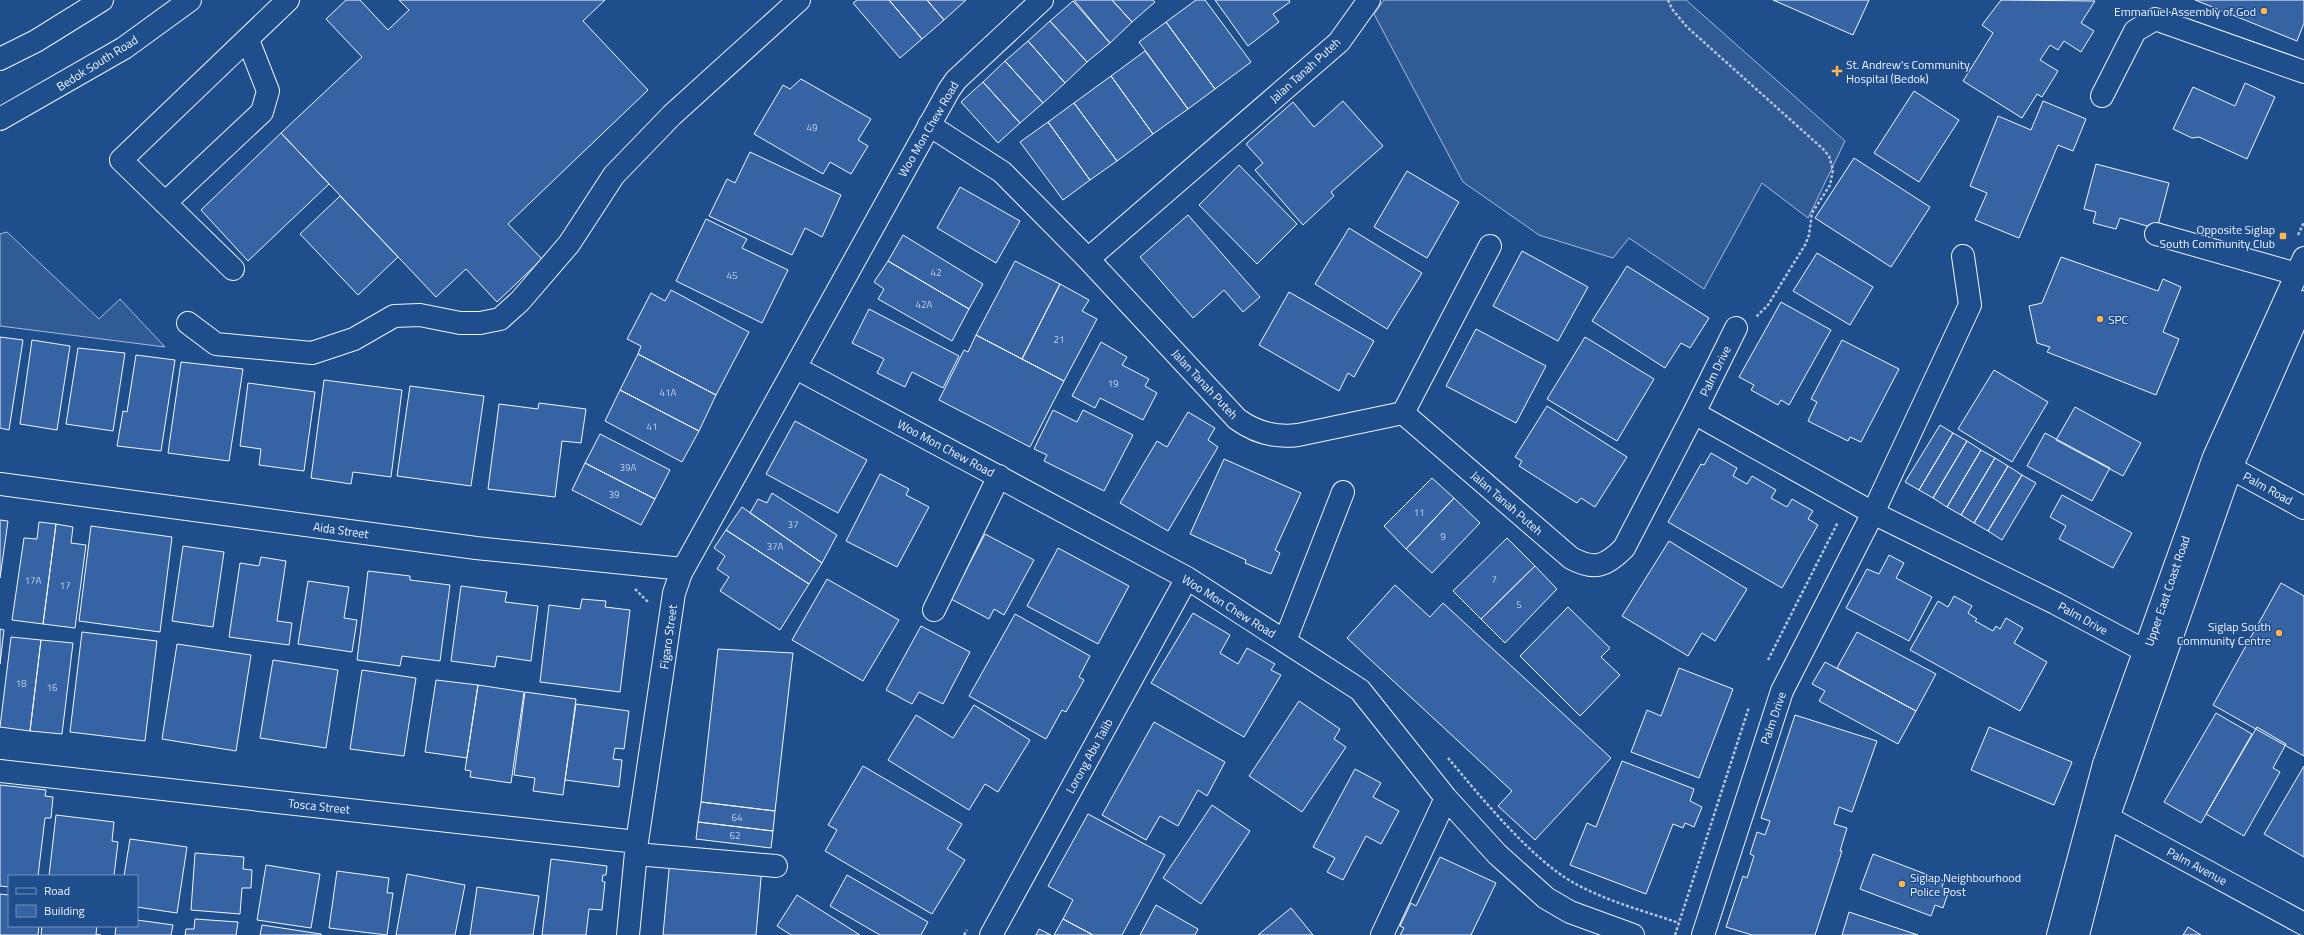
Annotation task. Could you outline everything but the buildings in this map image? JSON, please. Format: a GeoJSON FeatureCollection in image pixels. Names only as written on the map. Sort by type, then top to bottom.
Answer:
{"type":"FeatureCollection","features":[{"type":"Feature","properties":{"kind":"street"},"geometry":{"type":"LineString","coordinates":[[0,59],[36,41],[102,0]]}},
{"type":"Feature","properties":{"kind":"street","name":"Bedok South Road"},"geometry":{"type":"LineString","coordinates":[[0,119],[124,48],[190,0]]}},
{"type":"Feature","properties":{"kind":"street"},"geometry":{"type":"LineString","coordinates":[[233,269],[121,160],[248,40],[288,0]]}},
{"type":"Feature","properties":{"kind":"street"},"geometry":{"type":"LineString","coordinates":[[188,323],[216,344],[312,353],[354,339],[394,316],[420,316],[460,323],[480,323],[500,319],[520,301],[569,244],[614,175],[672,115],[799,0]]}},
{"type":"Feature","properties":{"kind":"street","name":"Woo Mon Chew Road"},"geometry":{"type":"LineString","coordinates":[[1042,0],[956,80],[929,125],[796,368],[1187,578],[1360,690],[1446,798],[1497,854],[1546,898],[1570,912],[1632,935]]}},
{"type":"Feature","properties":{"kind":"street","name":"Jalan Tanah Puteh"},"geometry":{"type":"LineString","coordinates":[[1088,258],[1339,42],[1369,0]]}},
{"type":"Feature","properties":{"kind":"street"},"geometry":{"type":"LineString","coordinates":[[2102,96],[2135,31],[2156,19],[2304,72]]}},
{"type":"Feature","properties":{"kind":"street"},"geometry":{"type":"LineString","coordinates":[[165,203],[262,112],[268,92],[248,40]]}},
{"type":"Feature","properties":{"kind":"street","name":"Jalan Tanah Puteh"},"geometry":{"type":"LineString","coordinates":[[929,125],[1002,172],[1088,258],[1237,419],[1248,427],[1282,437],[1380,420],[1402,413],[1571,558],[1585,566],[1600,566]]}},
{"type":"Feature","properties":{"kind":"street"},"geometry":{"type":"LineString","coordinates":[[2156,234],[2300,266]]}},
{"type":"Feature","properties":{"kind":"street"},"geometry":{"type":"LineString","coordinates":[[1402,413],[1490,246]]}},
{"type":"Feature","properties":{"kind":"street","name":"Palm Drive"},"geometry":{"type":"LineString","coordinates":[[1703,935],[1782,690],[1872,513],[1970,304],[1963,256]]}},
{"type":"Feature","properties":{"kind":"street","name":"Upper East Coast Road"},"geometry":{"type":"LineString","coordinates":[[2058,935],[2154,657],[2214,457],[2300,266]]}},
{"type":"Feature","properties":{"kind":"street","name":"Upper East Coast Road"},"geometry":{"type":"LineString","coordinates":[[2154,657],[2231,468],[2304,302]]}},
{"type":"Feature","properties":{"kind":"street","name":"Palm Drive"},"geometry":{"type":"LineString","coordinates":[[1600,566],[1612,560],[1624,548],[1736,328]]}},
{"type":"Feature","properties":{"kind":"street","name":"Figaro Street"},"geometry":{"type":"LineString","coordinates":[[628,935],[637,848],[674,593],[683,568],[796,368]]}},
{"type":"Feature","properties":{"kind":"street","name":"Palm Drive"},"geometry":{"type":"LineString","coordinates":[[1694,413],[1872,513],[2055,603],[2154,657]]}},
{"type":"Feature","properties":{"kind":"street","name":"Palm Road"},"geometry":{"type":"LineString","coordinates":[[2231,468],[2304,508]]}},
{"type":"Feature","properties":{"kind":"street"},"geometry":{"type":"LineString","coordinates":[[934,610],[999,476]]}},
{"type":"Feature","properties":{"kind":"street","name":"Aida Street"},"geometry":{"type":"LineString","coordinates":[[0,484],[476,548],[683,568]]}},
{"type":"Feature","properties":{"kind":"street"},"geometry":{"type":"LineString","coordinates":[[1285,641],[1343,492]]}},
{"type":"Feature","properties":{"kind":"street","name":"Lorong Abu Talib"},"geometry":{"type":"LineString","coordinates":[[991,935],[1187,578]]}},
{"type":"Feature","properties":{"kind":"street","name":"Tosca Street"},"geometry":{"type":"LineString","coordinates":[[0,771],[776,866]]}},
{"type":"Feature","properties":{"kind":"street"},"geometry":{"type":"LineString","coordinates":[[1382,935],[1446,798]]}},
{"type":"Feature","properties":{"kind":"street","name":"Upper East Coast Road"},"geometry":{"type":"LineString","coordinates":[[2078,935],[2100,813]]}},
{"type":"Feature","properties":{"kind":"street","name":"Palm Avenue"},"geometry":{"type":"LineString","coordinates":[[2100,813],[2304,924]]}},
{"type":"Feature","properties":{"kind":"path"},"geometry":{"type":"LineString","coordinates":[[1668,0],[1672,9],[1687,27],[1823,149],[1829,156],[1834,170],[1830,185],[1812,214],[1807,240],[1768,305],[1760,315],[1742,322],[1736,328]]}},
{"type":"Feature","properties":{"kind":"shaded area"},"geometry":{"type":"Polygon","coordinates":[[[1384,0],[1686,0],[1845,141],[1808,218],[1762,183],[1704,289],[1629,238],[1613,258],[1539,235],[1463,182],[1374,14],[1384,0]]]}},
{"type":"Feature","properties":{"kind":"shaded area"},"geometry":{"type":"Polygon","coordinates":[[[7,232],[99,319],[120,299],[165,347],[0,326],[0,234],[7,232]]]}},
{"type":"Feature","properties":{"kind":"place","name":"Emmanuel Assembly of God"},"geometry":{"type":"Point","coordinates":[2264,11]}},
{"type":"Feature","properties":{"kind":"place","name":"St. Andrew's Community Hospital (Bedok)"},"geometry":{"type":"Point","coordinates":[1837,71]}},
{"type":"Feature","properties":{"kind":"place","name":"Opposite Siglap South Community Club"},"geometry":{"type":"Point","coordinates":[2283,236]}},
{"type":"Feature","properties":{"kind":"place","name":"SPC"},"geometry":{"type":"Point","coordinates":[2100,319]}},
{"type":"Feature","properties":{"kind":"place","name":"Siglap South Community Centre"},"geometry":{"type":"Point","coordinates":[2279,633]}},
{"type":"Feature","properties":{"kind":"place","name":"Siglap Neighbourhood Police Post"},"geometry":{"type":"Point","coordinates":[1902,884]}}]}
